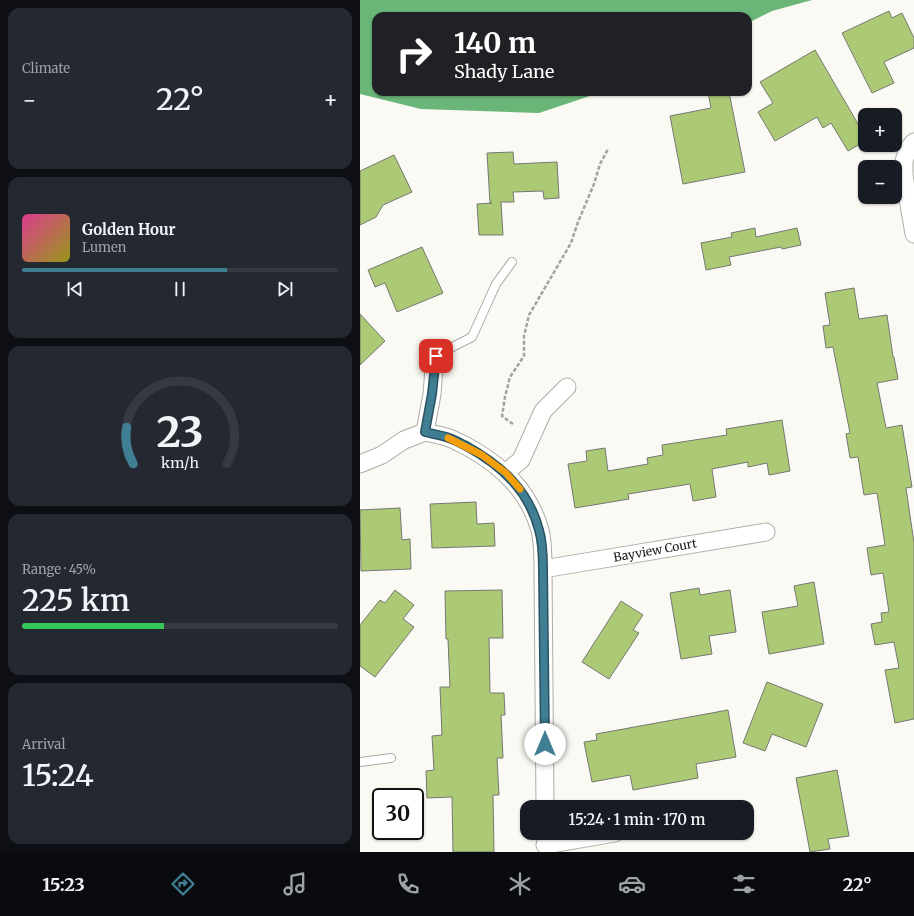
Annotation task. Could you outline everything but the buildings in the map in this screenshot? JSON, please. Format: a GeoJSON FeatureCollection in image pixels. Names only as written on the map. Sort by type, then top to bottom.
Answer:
{"type":"FeatureCollection","features":[{"type":"Feature","properties":{"kind":"street"},"geometry":{"type":"LineString","coordinates":[[914,142],[908,149],[904,161],[904,175],[914,234]]}},
{"type":"Feature","properties":{"kind":"street"},"geometry":{"type":"LineString","coordinates":[[425,432],[432,394],[436,356]]}},
{"type":"Feature","properties":{"kind":"street"},"geometry":{"type":"LineString","coordinates":[[506,473],[522,460],[543,412],[567,388]]}},
{"type":"Feature","properties":{"kind":"street"},"geometry":{"type":"LineString","coordinates":[[360,464],[382,455],[404,440],[425,432],[450,438],[482,455],[506,473],[515,482],[530,505],[536,517],[542,544],[545,800]]}},
{"type":"Feature","properties":{"kind":"street","name":"Bayview Court"},"geometry":{"type":"LineString","coordinates":[[543,569],[766,532]]}},
{"type":"Feature","properties":{"kind":"street"},"geometry":{"type":"LineString","coordinates":[[545,843],[566,840]]}},
{"type":"Feature","properties":{"kind":"lane"},"geometry":{"type":"LineString","coordinates":[[436,356],[472,337],[496,284],[512,262]]}},
{"type":"Feature","properties":{"kind":"lane"},"geometry":{"type":"LineString","coordinates":[[360,762],[391,758]]}},
{"type":"Feature","properties":{"kind":"path"},"geometry":{"type":"LineString","coordinates":[[513,424],[502,416],[510,377],[524,356],[524,336],[529,315],[571,242],[594,184],[600,164],[608,150]]}},
{"type":"Feature","properties":{"kind":"shaded area"},"geometry":{"type":"Polygon","coordinates":[[[360,0],[812,0],[772,11],[752,21],[752,12],[372,12],[372,96],[590,96],[539,113],[421,109],[360,94],[360,0]]]}},
{"type":"Feature","properties":{"kind":"slow traffic"},"geometry":{"type":"LineString","coordinates":[[448,438],[482,455],[506,473],[520,489]]}},
{"type":"Feature","properties":{"kind":"route"},"geometry":{"type":"LineString","coordinates":[[436,356],[432,394],[425,432],[450,438],[482,455],[506,473],[523,493],[536,517],[540,530],[543,569],[545,744]]}}]}
